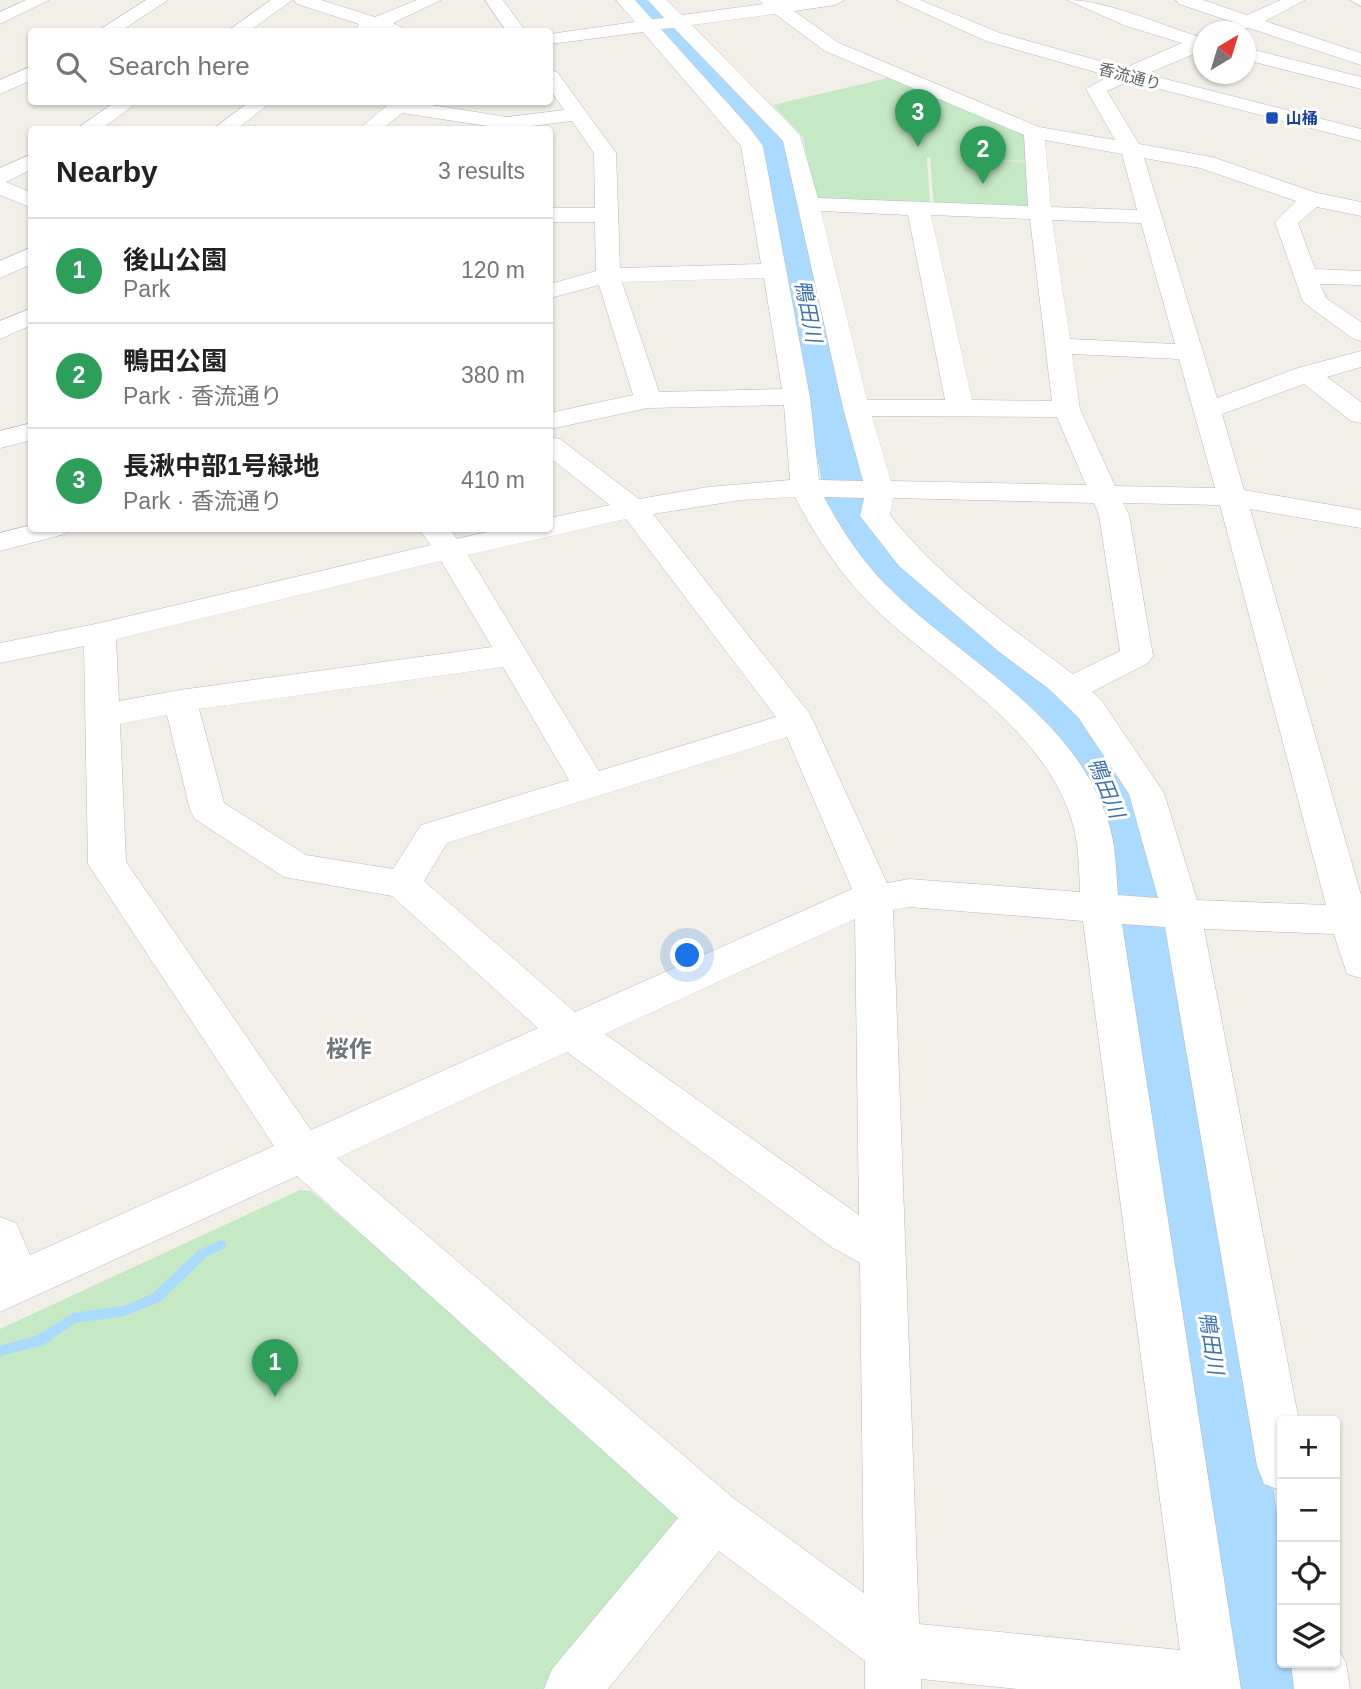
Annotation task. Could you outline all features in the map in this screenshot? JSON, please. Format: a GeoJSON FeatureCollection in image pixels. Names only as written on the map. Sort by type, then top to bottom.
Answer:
{"type":"FeatureCollection","features":[{"type":"Feature","properties":{"kind":"street"},"geometry":{"type":"LineString","coordinates":[[0,19],[40,0]]}},
{"type":"Feature","properties":{"kind":"street"},"geometry":{"type":"LineString","coordinates":[[112,28],[159,0]]}},
{"type":"Feature","properties":{"kind":"street"},"geometry":{"type":"LineString","coordinates":[[241,28],[283,0]]}},
{"type":"Feature","properties":{"kind":"street"},"geometry":{"type":"LineString","coordinates":[[303,0],[366,27],[432,0]]}},
{"type":"Feature","properties":{"kind":"street"},"geometry":{"type":"LineString","coordinates":[[494,0],[514,28]]}},
{"type":"Feature","properties":{"kind":"street"},"geometry":{"type":"LineString","coordinates":[[100,633],[107,864],[303,1154],[893,1669],[1212,1685],[1106,909],[1086,810],[1041,737],[1016,709],[880,595],[832,541],[805,488],[797,397],[752,146],[742,131],[625,0]]}},
{"type":"Feature","properties":{"kind":"street"},"geometry":{"type":"LineString","coordinates":[[657,0],[793,139],[806,204],[856,408],[880,491],[875,516],[910,560],[1009,644],[1070,689],[1104,727],[1146,793],[1173,913],[1277,1441]]}},
{"type":"Feature","properties":{"kind":"street"},"geometry":{"type":"LineString","coordinates":[[553,39],[648,27],[774,4],[835,0]]}},
{"type":"Feature","properties":{"kind":"street","name":"香流通り"},"geometry":{"type":"LineString","coordinates":[[905,0],[993,37],[1125,75],[1361,135]]}},
{"type":"Feature","properties":{"kind":"street"},"geometry":{"type":"LineString","coordinates":[[1076,0],[1132,22],[1193,39]]}},
{"type":"Feature","properties":{"kind":"street"},"geometry":{"type":"LineString","coordinates":[[1185,0],[1361,59]]}},
{"type":"Feature","properties":{"kind":"street"},"geometry":{"type":"LineString","coordinates":[[1251,20],[1296,0]]}},
{"type":"Feature","properties":{"kind":"street"},"geometry":{"type":"LineString","coordinates":[[774,4],[832,47],[1034,132],[1203,162],[1312,198],[1361,209]]}},
{"type":"Feature","properties":{"kind":"street"},"geometry":{"type":"LineString","coordinates":[[1193,46],[1096,89],[1131,149],[1232,497],[1361,963]]}},
{"type":"Feature","properties":{"kind":"street"},"geometry":{"type":"LineString","coordinates":[[1256,57],[1361,83]]}},
{"type":"Feature","properties":{"kind":"street"},"geometry":{"type":"LineString","coordinates":[[0,88],[28,74]]}},
{"type":"Feature","properties":{"kind":"street"},"geometry":{"type":"LineString","coordinates":[[553,80],[605,153],[604,215],[608,275],[648,400]]}},
{"type":"Feature","properties":{"kind":"street"},"geometry":{"type":"LineString","coordinates":[[91,126],[123,105]]}},
{"type":"Feature","properties":{"kind":"street"},"geometry":{"type":"LineString","coordinates":[[228,126],[257,105]]}},
{"type":"Feature","properties":{"kind":"street"},"geometry":{"type":"LineString","coordinates":[[373,126],[399,105]]}},
{"type":"Feature","properties":{"kind":"street"},"geometry":{"type":"LineString","coordinates":[[405,105],[504,126],[576,114]]}},
{"type":"Feature","properties":{"kind":"street"},"geometry":{"type":"LineString","coordinates":[[1034,132],[1040,213],[1067,409],[1114,516],[1138,656],[1070,689]]}},
{"type":"Feature","properties":{"kind":"street"},"geometry":{"type":"LineString","coordinates":[[0,177],[28,162]]}},
{"type":"Feature","properties":{"kind":"street"},"geometry":{"type":"LineString","coordinates":[[0,187],[28,199]]}},
{"type":"Feature","properties":{"kind":"street"},"geometry":{"type":"LineString","coordinates":[[1312,198],[1286,222],[1315,302],[1361,333]]}},
{"type":"Feature","properties":{"kind":"street"},"geometry":{"type":"LineString","coordinates":[[806,204],[1149,218]]}},
{"type":"Feature","properties":{"kind":"street"},"geometry":{"type":"LineString","coordinates":[[918,208],[960,408]]}},
{"type":"Feature","properties":{"kind":"street"},"geometry":{"type":"LineString","coordinates":[[553,215],[604,215]]}},
{"type":"Feature","properties":{"kind":"street"},"geometry":{"type":"LineString","coordinates":[[0,271],[28,256]]}},
{"type":"Feature","properties":{"kind":"street"},"geometry":{"type":"LineString","coordinates":[[553,290],[608,275],[775,271]]}},
{"type":"Feature","properties":{"kind":"street"},"geometry":{"type":"LineString","coordinates":[[1307,276],[1361,278]]}},
{"type":"Feature","properties":{"kind":"street"},"geometry":{"type":"LineString","coordinates":[[0,331],[28,317]]}},
{"type":"Feature","properties":{"kind":"street"},"geometry":{"type":"LineString","coordinates":[[1059,346],[1188,352]]}},
{"type":"Feature","properties":{"kind":"street"},"geometry":{"type":"LineString","coordinates":[[1206,411],[1307,374],[1361,359]]}},
{"type":"Feature","properties":{"kind":"street"},"geometry":{"type":"LineString","coordinates":[[1307,374],[1361,415]]}},
{"type":"Feature","properties":{"kind":"street"},"geometry":{"type":"LineString","coordinates":[[553,420],[648,400],[797,397]]}},
{"type":"Feature","properties":{"kind":"street"},"geometry":{"type":"LineString","coordinates":[[856,408],[1067,409]]}},
{"type":"Feature","properties":{"kind":"street"},"geometry":{"type":"LineString","coordinates":[[0,440],[28,432]]}},
{"type":"Feature","properties":{"kind":"street"},"geometry":{"type":"LineString","coordinates":[[553,447],[633,508],[798,722],[874,897],[893,1669]]}},
{"type":"Feature","properties":{"kind":"street"},"geometry":{"type":"LineString","coordinates":[[553,526],[633,508],[769,489],[805,488],[1232,497],[1361,520]]}},
{"type":"Feature","properties":{"kind":"street"},"geometry":{"type":"LineString","coordinates":[[0,542],[39,532]]}},
{"type":"Feature","properties":{"kind":"street"},"geometry":{"type":"LineString","coordinates":[[0,653],[100,633],[442,539],[506,532]]}},
{"type":"Feature","properties":{"kind":"street"},"geometry":{"type":"LineString","coordinates":[[442,539],[591,787]]}},
{"type":"Feature","properties":{"kind":"street"},"geometry":{"type":"LineString","coordinates":[[101,716],[180,701],[512,656]]}},
{"type":"Feature","properties":{"kind":"street"},"geometry":{"type":"LineString","coordinates":[[180,701],[208,810],[297,867],[403,884],[569,1031],[849,1234],[883,1252]]}},
{"type":"Feature","properties":{"kind":"street"},"geometry":{"type":"LineString","coordinates":[[403,884],[434,834],[798,722]]}},
{"type":"Feature","properties":{"kind":"street"},"geometry":{"type":"LineString","coordinates":[[0,1237],[8,1287],[845,906],[874,897],[909,894],[1173,913],[1350,920]]}},
{"type":"Feature","properties":{"kind":"street"},"geometry":{"type":"LineString","coordinates":[[572,1689],[714,1515]]}},
{"type":"Feature","properties":{"kind":"street"},"geometry":{"type":"LineString","coordinates":[[1319,1668],[1322,1689]]}},
{"type":"Feature","properties":{"kind":"green space"},"geometry":{"type":"Polygon","coordinates":[[[892,77],[1031,133],[1032,161],[955,159],[1033,162],[1035,210],[934,207],[930,157],[927,158],[930,206],[816,199],[803,137],[773,105],[892,77]]]}},
{"type":"Feature","properties":{"kind":"green space"},"geometry":{"type":"Polygon","coordinates":[[[300,1190],[311,1191],[681,1511],[682,1531],[550,1689],[0,1689],[0,1329],[300,1190]]]}},
{"type":"Feature","properties":{"kind":"waterway","name":"鴨田川"},"geometry":{"type":"LineString","coordinates":[[632,0],[770,141],[781,175],[847,505],[878,557],[949,627],[1066,721],[1091,750],[1109,782],[1140,886],[1230,1448],[1264,1689]]}},
{"type":"Feature","properties":{"kind":"waterway"},"geometry":{"type":"LineString","coordinates":[[0,1351],[39,1341],[73,1318],[124,1311],[156,1298],[202,1254],[221,1245]]}},
{"type":"Feature","properties":{"kind":"place","name":"山桶"},"geometry":{"type":"Point","coordinates":[1272,118]}},
{"type":"Feature","properties":{"kind":"place","name":"長湫中部1号緑地"},"geometry":{"type":"Point","coordinates":[918,147]}},
{"type":"Feature","properties":{"kind":"place","name":"鴨田公園"},"geometry":{"type":"Point","coordinates":[983,184]}},
{"type":"Feature","properties":{"kind":"place","name":"後山公園"},"geometry":{"type":"Point","coordinates":[275,1397]}},
{"type":"Feature","properties":{"kind":"district","name":"桜作"},"geometry":{"type":"Point","coordinates":[349,1049]}}]}
